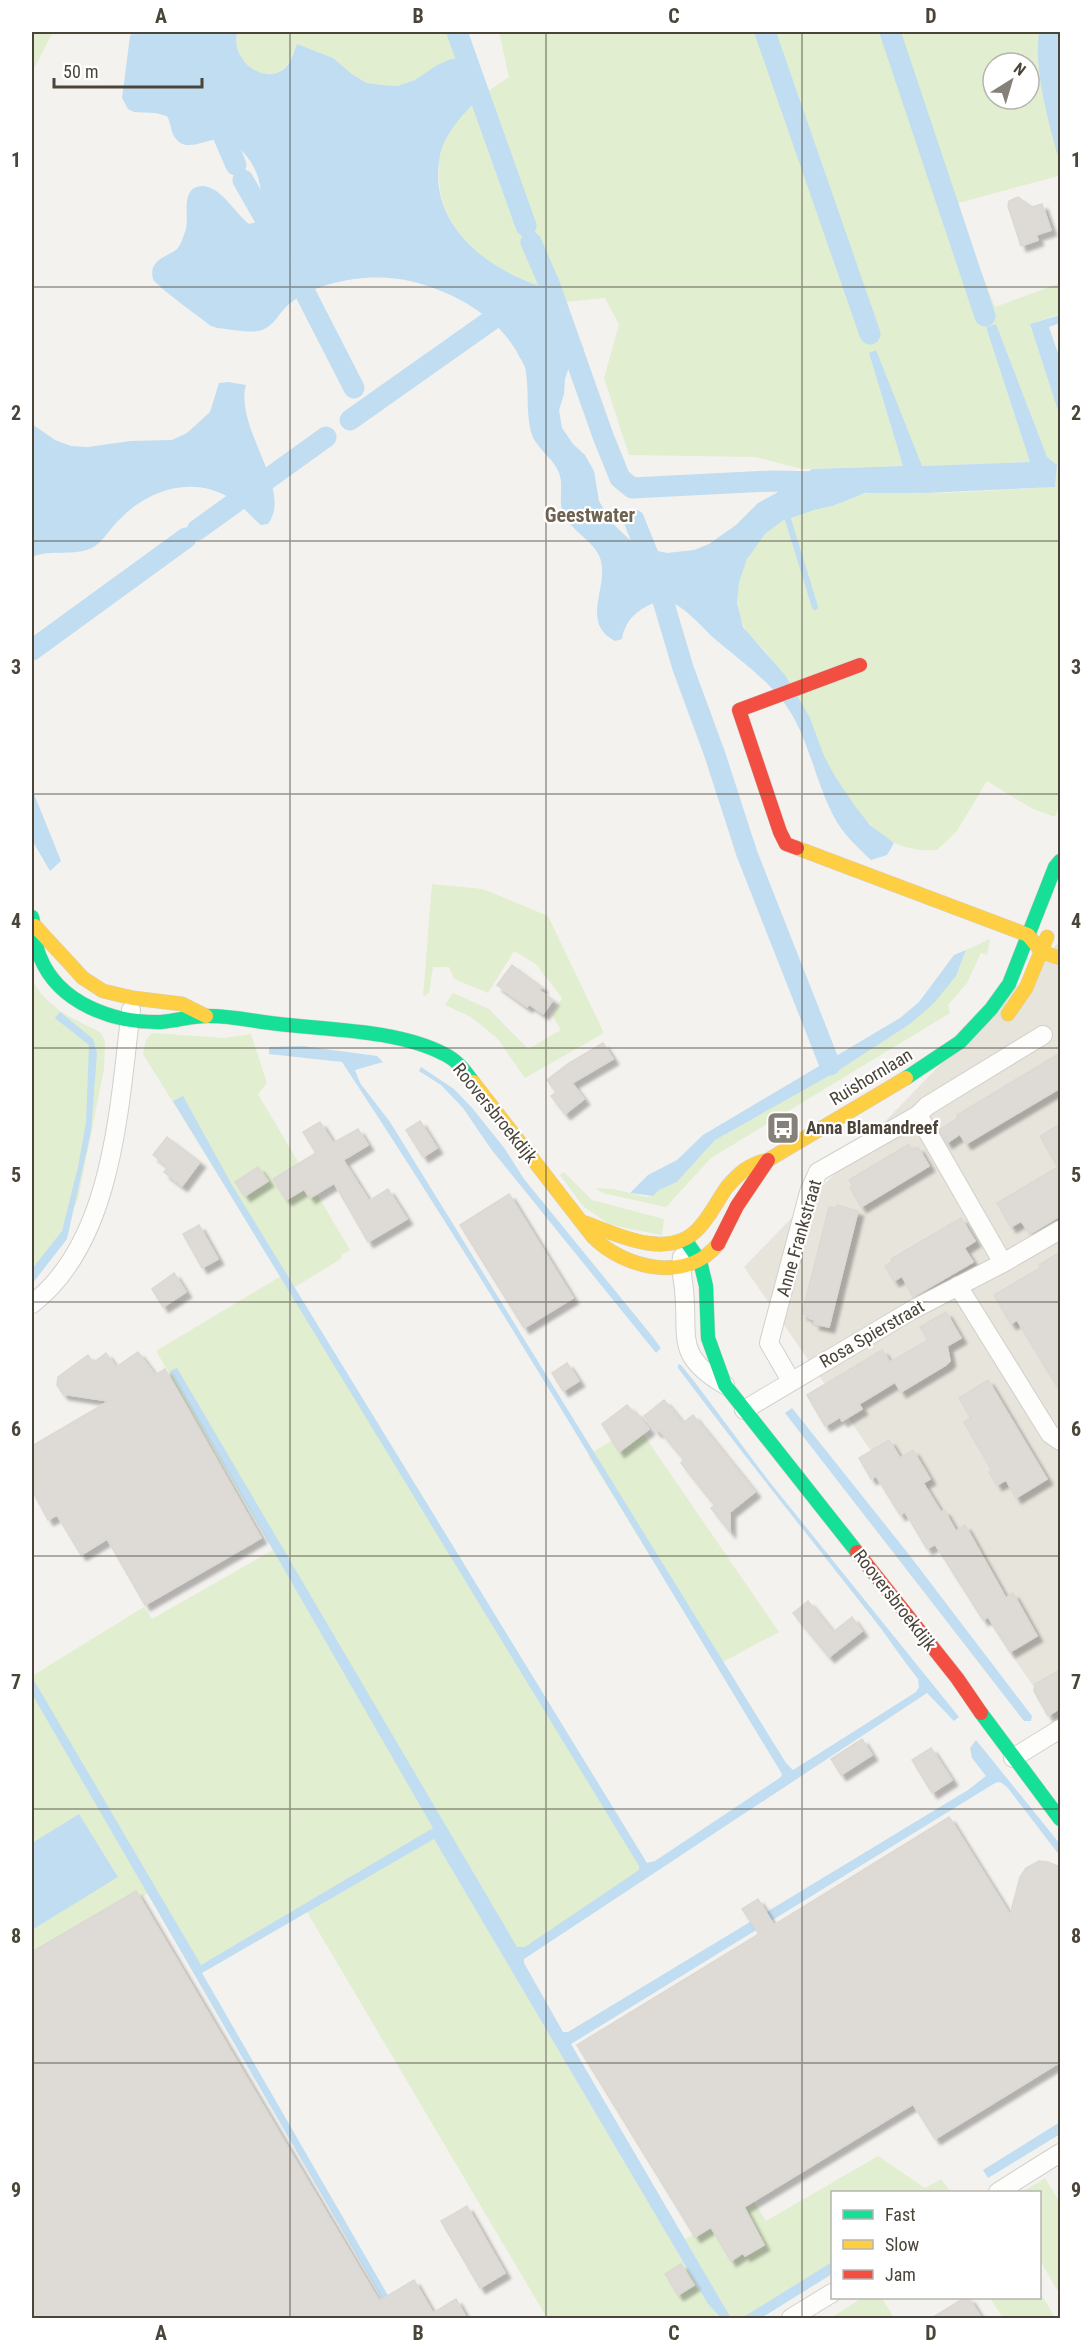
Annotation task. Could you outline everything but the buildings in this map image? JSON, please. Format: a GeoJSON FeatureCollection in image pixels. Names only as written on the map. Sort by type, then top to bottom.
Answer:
{"type":"FeatureCollection","features":[{"type":"Feature","properties":{"kind":"main road"},"geometry":{"type":"LineString","coordinates":[[860,664],[739,710],[786,844],[1028,935],[1042,952],[1060,958]]}},
{"type":"Feature","properties":{"kind":"main road","name":"Ruishornlaan"},"geometry":{"type":"LineString","coordinates":[[686,1241],[699,1230],[726,1189],[749,1166],[768,1160],[902,1081],[960,1042],[1000,999],[1009,984],[1055,867],[1060,861]]}},
{"type":"Feature","properties":{"kind":"main road","name":"Rooversbroekdijk"},"geometry":{"type":"LineString","coordinates":[[33,922],[69,964],[92,986],[103,992],[182,1004],[206,1016],[404,1038],[445,1054],[460,1066],[596,1241],[614,1254],[649,1266],[680,1268]]}},
{"type":"Feature","properties":{"kind":"main road","name":"Rooversbroekdijk"},"geometry":{"type":"LineString","coordinates":[[33,922],[39,956],[60,987],[85,1006],[130,1020],[181,1023],[206,1016]]}},
{"type":"Feature","properties":{"kind":"main road","name":"Ruishornlaan"},"geometry":{"type":"LineString","coordinates":[[960,1042],[980,1037],[997,1024],[1018,1001],[1054,929]]}},
{"type":"Feature","properties":{"kind":"main road","name":"Ruishornlaan"},"geometry":{"type":"LineString","coordinates":[[680,1268],[700,1261],[719,1243],[736,1207],[768,1160]]}},
{"type":"Feature","properties":{"kind":"main road"},"geometry":{"type":"LineString","coordinates":[[583,1222],[631,1240],[650,1244],[673,1244],[686,1241]]}},
{"type":"Feature","properties":{"kind":"main road","name":"Rooversbroekdijk"},"geometry":{"type":"LineString","coordinates":[[686,1241],[700,1261],[706,1286],[708,1338],[725,1385],[957,1678],[1060,1819]]}},
{"type":"Feature","properties":{"kind":"street"},"geometry":{"type":"LineString","coordinates":[[1028,935],[1054,929]]}},
{"type":"Feature","properties":{"kind":"street"},"geometry":{"type":"LineString","coordinates":[[32,1304],[46,1293],[72,1259],[90,1224],[112,1149],[132,998]]}},
{"type":"Feature","properties":{"kind":"street","name":"Anne Frankstraat"},"geometry":{"type":"LineString","coordinates":[[791,1381],[770,1343],[809,1192],[818,1172],[918,1115],[927,1106],[1043,1035]]}},
{"type":"Feature","properties":{"kind":"street"},"geometry":{"type":"LineString","coordinates":[[918,1115],[1003,1263]]}},
{"type":"Feature","properties":{"kind":"street","name":"Rosa Spierstraat"},"geometry":{"type":"LineString","coordinates":[[744,1410],[912,1310],[1003,1263],[1060,1230]]}},
{"type":"Feature","properties":{"kind":"street","name":"Rooversbroekdijk"},"geometry":{"type":"LineString","coordinates":[[686,1241],[680,1268],[684,1289],[684,1324],[687,1346],[697,1364],[709,1376],[725,1385]]}},
{"type":"Feature","properties":{"kind":"street"},"geometry":{"type":"LineString","coordinates":[[958,1286],[1057,1434]]}},
{"type":"Feature","properties":{"kind":"street"},"geometry":{"type":"LineString","coordinates":[[695,1307],[698,1330]]}},
{"type":"Feature","properties":{"kind":"street"},"geometry":{"type":"LineString","coordinates":[[1014,1758],[1060,1729]]}},
{"type":"Feature","properties":{"kind":"street"},"geometry":{"type":"LineString","coordinates":[[1001,2191],[1060,2153]]}},
{"type":"Feature","properties":{"kind":"street"},"geometry":{"type":"LineString","coordinates":[[791,2319],[831,2294]]}},
{"type":"Feature","properties":{"kind":"shaded area"},"geometry":{"type":"Polygon","coordinates":[[[1060,941],[1060,1725],[744,1267],[1060,941]]]}},
{"type":"Feature","properties":{"kind":"green space"},"geometry":{"type":"Polygon","coordinates":[[[32,32],[53,32],[32,72],[32,32]]]}},
{"type":"Feature","properties":{"kind":"green space"},"geometry":{"type":"Polygon","coordinates":[[[237,32],[463,32],[472,56],[451,59],[437,65],[415,80],[397,86],[382,85],[367,83],[353,75],[333,58],[297,44],[286,67],[274,73],[265,74],[256,72],[243,60],[236,42],[237,32]]]}},
{"type":"Feature","properties":{"kind":"green space"},"geometry":{"type":"Polygon","coordinates":[[[499,32],[1039,32],[1038,51],[981,51],[981,111],[1041,111],[1041,79],[1056,144],[1060,181],[1058,176],[955,204],[995,307],[1060,283],[1060,314],[1030,324],[1060,417],[1060,803],[1055,817],[1031,808],[987,781],[957,831],[937,850],[915,849],[893,842],[875,828],[857,809],[841,786],[825,761],[773,662],[744,626],[738,606],[739,582],[748,557],[772,527],[793,516],[834,506],[870,493],[1055,487],[1057,465],[1047,458],[996,324],[986,327],[1030,462],[922,466],[869,353],[903,466],[802,469],[755,457],[629,455],[604,378],[619,325],[605,298],[564,302],[559,291],[517,277],[497,266],[463,238],[450,220],[442,199],[439,177],[439,160],[443,145],[457,121],[487,92],[509,77],[499,32]]]}},
{"type":"Feature","properties":{"kind":"green space"},"geometry":{"type":"Polygon","coordinates":[[[432,884],[483,889],[548,916],[604,1033],[525,1078],[497,1038],[471,1017],[445,1005],[453,993],[489,1009],[528,1049],[561,1030],[552,1015],[562,998],[536,964],[514,951],[488,993],[454,979],[449,967],[433,967],[429,993],[423,997],[432,884]]]}},
{"type":"Feature","properties":{"kind":"green space"},"geometry":{"type":"Polygon","coordinates":[[[990,939],[987,955],[981,953],[967,983],[948,1005],[950,1013],[711,1158],[666,1207],[603,1193],[595,1188],[613,1189],[646,1197],[677,1182],[715,1140],[836,1072],[910,1024],[956,976],[966,950],[990,939]]]}},
{"type":"Feature","properties":{"kind":"green space"},"geometry":{"type":"Polygon","coordinates":[[[32,980],[53,1006],[100,1032],[105,1041],[104,1069],[78,1199],[62,1231],[32,1270],[32,980]]]}},
{"type":"Feature","properties":{"kind":"green space"},"geometry":{"type":"Polygon","coordinates":[[[152,1033],[225,1038],[251,1034],[267,1083],[258,1094],[350,1250],[342,1254],[341,1259],[290,1290],[644,1871],[517,1953],[354,1688],[434,1828],[429,1833],[201,1965],[150,1892],[32,1961],[32,1930],[118,1877],[79,1814],[32,1843],[32,1676],[144,1607],[152,1619],[273,1550],[156,1351],[281,1276],[143,1054],[146,1040],[152,1033]]]}},
{"type":"Feature","properties":{"kind":"green space"},"geometry":{"type":"Polygon","coordinates":[[[564,1172],[592,1200],[664,1219],[662,1235],[610,1225],[583,1206],[560,1175],[564,1172]]]}},
{"type":"Feature","properties":{"kind":"green space"},"geometry":{"type":"Polygon","coordinates":[[[637,1425],[779,1632],[717,1665],[588,1455],[637,1425]]]}},
{"type":"Feature","properties":{"kind":"green space"},"geometry":{"type":"Polygon","coordinates":[[[434,1839],[708,2304],[721,2318],[547,2318],[307,1912],[434,1839]]]}},
{"type":"Feature","properties":{"kind":"green space"},"geometry":{"type":"Polygon","coordinates":[[[878,2156],[925,2188],[941,2179],[950,2191],[831,2191],[831,2264],[743,2318],[731,2318],[685,2239],[754,2202],[766,2221],[878,2156]]]}},
{"type":"Feature","properties":{"kind":"green space"},"geometry":{"type":"Polygon","coordinates":[[[1045,2178],[1060,2203],[1060,2295],[1041,2262],[1041,2191],[1024,2191],[1045,2178]]]}},
{"type":"Feature","properties":{"kind":"green space"},"geometry":{"type":"Polygon","coordinates":[[[1041,2294],[1055,2318],[1003,2318],[991,2299],[1041,2299],[1041,2294]]]}},
{"type":"Feature","properties":{"kind":"green space"},"geometry":{"type":"Polygon","coordinates":[[[860,2299],[883,2299],[894,2318],[831,2318],[860,2299]]]}},
{"type":"Feature","properties":{"kind":"water"},"geometry":{"type":"Polygon","coordinates":[[[133,32],[237,32],[236,43],[244,62],[261,73],[270,74],[279,72],[287,66],[297,44],[333,58],[353,75],[367,83],[382,85],[397,86],[415,80],[437,65],[451,59],[472,56],[484,93],[450,132],[441,151],[439,186],[445,209],[457,230],[473,248],[492,263],[536,285],[559,291],[584,350],[569,367],[565,379],[564,394],[559,410],[562,428],[573,444],[585,455],[594,471],[599,501],[612,523],[629,539],[653,550],[667,553],[694,550],[709,544],[736,525],[758,503],[786,488],[812,469],[903,466],[869,353],[876,350],[922,466],[1030,462],[986,327],[996,324],[1047,457],[1057,465],[1055,487],[924,493],[865,493],[833,506],[782,521],[765,534],[747,559],[739,582],[737,603],[743,627],[785,675],[810,718],[824,756],[855,806],[870,825],[894,843],[887,855],[871,860],[845,833],[827,802],[798,725],[791,713],[756,673],[685,611],[663,599],[636,613],[627,624],[622,639],[615,641],[604,633],[597,614],[602,581],[600,558],[563,513],[559,473],[531,432],[525,366],[510,342],[487,317],[458,299],[426,285],[379,277],[346,280],[314,289],[288,305],[266,328],[252,332],[240,331],[211,326],[153,279],[152,272],[156,263],[177,249],[182,241],[190,191],[195,187],[210,187],[228,201],[249,224],[256,222],[260,211],[260,186],[251,163],[234,145],[223,140],[211,140],[194,145],[183,144],[174,135],[167,116],[134,112],[128,109],[122,98],[130,36],[133,32]]]}},
{"type":"Feature","properties":{"kind":"water"},"geometry":{"type":"Polygon","coordinates":[[[1039,32],[1060,32],[1060,164],[1041,85],[1041,51],[1038,51],[1039,32]]]}},
{"type":"Feature","properties":{"kind":"water"},"geometry":{"type":"Polygon","coordinates":[[[1060,315],[1060,323],[1049,327],[1060,359],[1060,417],[1030,324],[1060,315]]]}},
{"type":"Feature","properties":{"kind":"water"},"geometry":{"type":"Polygon","coordinates":[[[219,383],[246,385],[245,402],[248,420],[274,494],[274,510],[268,524],[261,525],[237,503],[219,492],[204,488],[174,488],[145,499],[132,508],[99,543],[88,550],[39,554],[32,557],[32,424],[55,440],[71,446],[88,447],[130,441],[172,440],[187,433],[210,412],[219,383]]]}},
{"type":"Feature","properties":{"kind":"water"},"geometry":{"type":"Polygon","coordinates":[[[32,789],[61,861],[50,871],[32,840],[32,789]]]}},
{"type":"Feature","properties":{"kind":"water"},"geometry":{"type":"Polygon","coordinates":[[[966,950],[956,976],[934,1003],[910,1024],[836,1072],[715,1140],[677,1182],[659,1190],[653,1196],[630,1193],[648,1175],[677,1160],[703,1135],[900,1018],[919,1002],[954,955],[966,950]]]}},
{"type":"Feature","properties":{"kind":"water"},"geometry":{"type":"Polygon","coordinates":[[[60,1012],[93,1039],[97,1053],[91,1131],[67,1239],[32,1284],[32,1269],[62,1231],[86,1123],[89,1045],[55,1018],[60,1012]]]}},
{"type":"Feature","properties":{"kind":"water"},"geometry":{"type":"Polygon","coordinates":[[[302,1046],[377,1056],[383,1062],[355,1070],[360,1083],[390,1122],[786,1763],[793,1770],[916,1692],[919,1687],[918,1679],[678,1368],[678,1364],[694,1381],[768,1480],[959,1717],[954,1721],[927,1693],[524,1959],[524,1963],[563,2032],[568,2032],[968,1790],[986,1776],[972,1758],[970,1748],[976,1740],[1060,1844],[1060,1856],[1007,1787],[1000,1782],[995,1783],[571,2044],[731,2318],[721,2318],[708,2304],[434,1839],[202,1973],[401,2318],[393,2318],[32,1694],[32,1677],[201,1965],[433,1828],[170,1371],[177,1368],[517,1947],[525,1947],[639,1870],[639,1866],[173,1101],[183,1096],[232,1185],[647,1863],[655,1861],[781,1777],[782,1774],[511,1327],[342,1062],[269,1054],[269,1047],[302,1046]]]}},
{"type":"Feature","properties":{"kind":"water"},"geometry":{"type":"Polygon","coordinates":[[[421,1067],[454,1089],[473,1109],[505,1149],[524,1179],[661,1348],[656,1353],[491,1149],[463,1108],[441,1085],[419,1071],[421,1067]]]}},
{"type":"Feature","properties":{"kind":"water"},"geometry":{"type":"Polygon","coordinates":[[[792,1408],[907,1552],[1032,1716],[1031,1721],[1024,1721],[785,1413],[792,1408]]]}},
{"type":"Feature","properties":{"kind":"water"},"geometry":{"type":"Polygon","coordinates":[[[79,1814],[118,1877],[32,1930],[32,1843],[79,1814]]]}},
{"type":"Feature","properties":{"kind":"water"},"geometry":{"type":"Polygon","coordinates":[[[1060,2122],[1060,2134],[988,2178],[983,2170],[1060,2122]]]}},
{"type":"Feature","properties":{"kind":"water"},"geometry":{"type":"Polygon","coordinates":[[[831,2263],[831,2275],[761,2318],[742,2318],[831,2263]]]}},
{"type":"Feature","properties":{"kind":"waterway"},"geometry":{"type":"LineString","coordinates":[[457,32],[526,226]]}},
{"type":"Feature","properties":{"kind":"waterway"},"geometry":{"type":"LineString","coordinates":[[765,32],[870,334]]}},
{"type":"Feature","properties":{"kind":"waterway"},"geometry":{"type":"LineString","coordinates":[[890,32],[985,316]]}},
{"type":"Feature","properties":{"kind":"waterway"},"geometry":{"type":"LineString","coordinates":[[213,117],[236,165]]}},
{"type":"Feature","properties":{"kind":"waterway"},"geometry":{"type":"LineString","coordinates":[[243,180],[275,236]]}},
{"type":"Feature","properties":{"kind":"waterway"},"geometry":{"type":"LineString","coordinates":[[531,242],[550,286],[620,478],[632,488],[771,481],[823,482]]}},
{"type":"Feature","properties":{"kind":"waterway"},"geometry":{"type":"LineString","coordinates":[[293,269],[354,388]]}},
{"type":"Feature","properties":{"kind":"waterway"},"geometry":{"type":"LineString","coordinates":[[350,420],[514,304]]}},
{"type":"Feature","properties":{"kind":"waterway"},"geometry":{"type":"LineString","coordinates":[[197,530],[326,437]]}},
{"type":"Feature","properties":{"kind":"waterway"},"geometry":{"type":"LineString","coordinates":[[778,481],[781,494]]}},
{"type":"Feature","properties":{"kind":"waterway"},"geometry":{"type":"LineString","coordinates":[[786,513],[815,607]]}},
{"type":"Feature","properties":{"kind":"waterway"},"geometry":{"type":"LineString","coordinates":[[634,520],[653,567],[683,668],[715,755],[747,854],[830,1065]]}},
{"type":"Feature","properties":{"kind":"waterway"},"geometry":{"type":"LineString","coordinates":[[32,650],[186,538]]}},
{"type":"Feature","properties":{"kind":"traffic: fast"},"geometry":{"type":"LineString","coordinates":[[906,1078],[960,1042],[991,1009],[1009,984],[1055,867],[1060,861]]}},
{"type":"Feature","properties":{"kind":"traffic: fast"},"geometry":{"type":"LineString","coordinates":[[32,917],[38,952],[49,973],[60,987],[90,1008],[125,1019],[143,1021],[161,1022],[200,1016],[224,1017],[406,1040],[449,1056],[473,1082]]}},
{"type":"Feature","properties":{"kind":"traffic: fast"},"geometry":{"type":"LineString","coordinates":[[686,1241],[700,1261],[706,1286],[708,1338],[725,1385],[857,1552]]}},
{"type":"Feature","properties":{"kind":"traffic: fast"},"geometry":{"type":"LineString","coordinates":[[981,1713],[1060,1819]]}},
{"type":"Feature","properties":{"kind":"traffic: slow"},"geometry":{"type":"LineString","coordinates":[[797,848],[1028,935],[1042,952],[1060,958]]}},
{"type":"Feature","properties":{"kind":"traffic: slow"},"geometry":{"type":"LineString","coordinates":[[35,926],[83,978],[103,991],[133,998],[182,1004],[206,1016]]}},
{"type":"Feature","properties":{"kind":"traffic: slow"},"geometry":{"type":"LineString","coordinates":[[1008,1014],[1026,988],[1047,937]]}},
{"type":"Feature","properties":{"kind":"traffic: slow"},"geometry":{"type":"LineString","coordinates":[[586,1223],[628,1239],[644,1242],[673,1243],[686,1238],[698,1229],[727,1187],[745,1170],[768,1160],[906,1078]]}},
{"type":"Feature","properties":{"kind":"traffic: slow"},"geometry":{"type":"LineString","coordinates":[[473,1082],[593,1237],[606,1248],[638,1264],[673,1267],[690,1264],[705,1256],[718,1244]]}},
{"type":"Feature","properties":{"kind":"traffic: jam"},"geometry":{"type":"LineString","coordinates":[[797,848],[786,844],[780,832],[739,710],[860,665]]}},
{"type":"Feature","properties":{"kind":"traffic: jam"},"geometry":{"type":"LineString","coordinates":[[718,1244],[737,1206],[768,1160]]}},
{"type":"Feature","properties":{"kind":"traffic: jam"},"geometry":{"type":"LineString","coordinates":[[857,1552],[957,1678],[981,1713]]}},
{"type":"Feature","properties":{"kind":"place","name":"Anna Blamandreef"},"geometry":{"type":"Point","coordinates":[783,1128]}},
{"type":"Feature","properties":{"kind":"district","name":"Geestwater"},"geometry":{"type":"Point","coordinates":[590,515]}}]}
